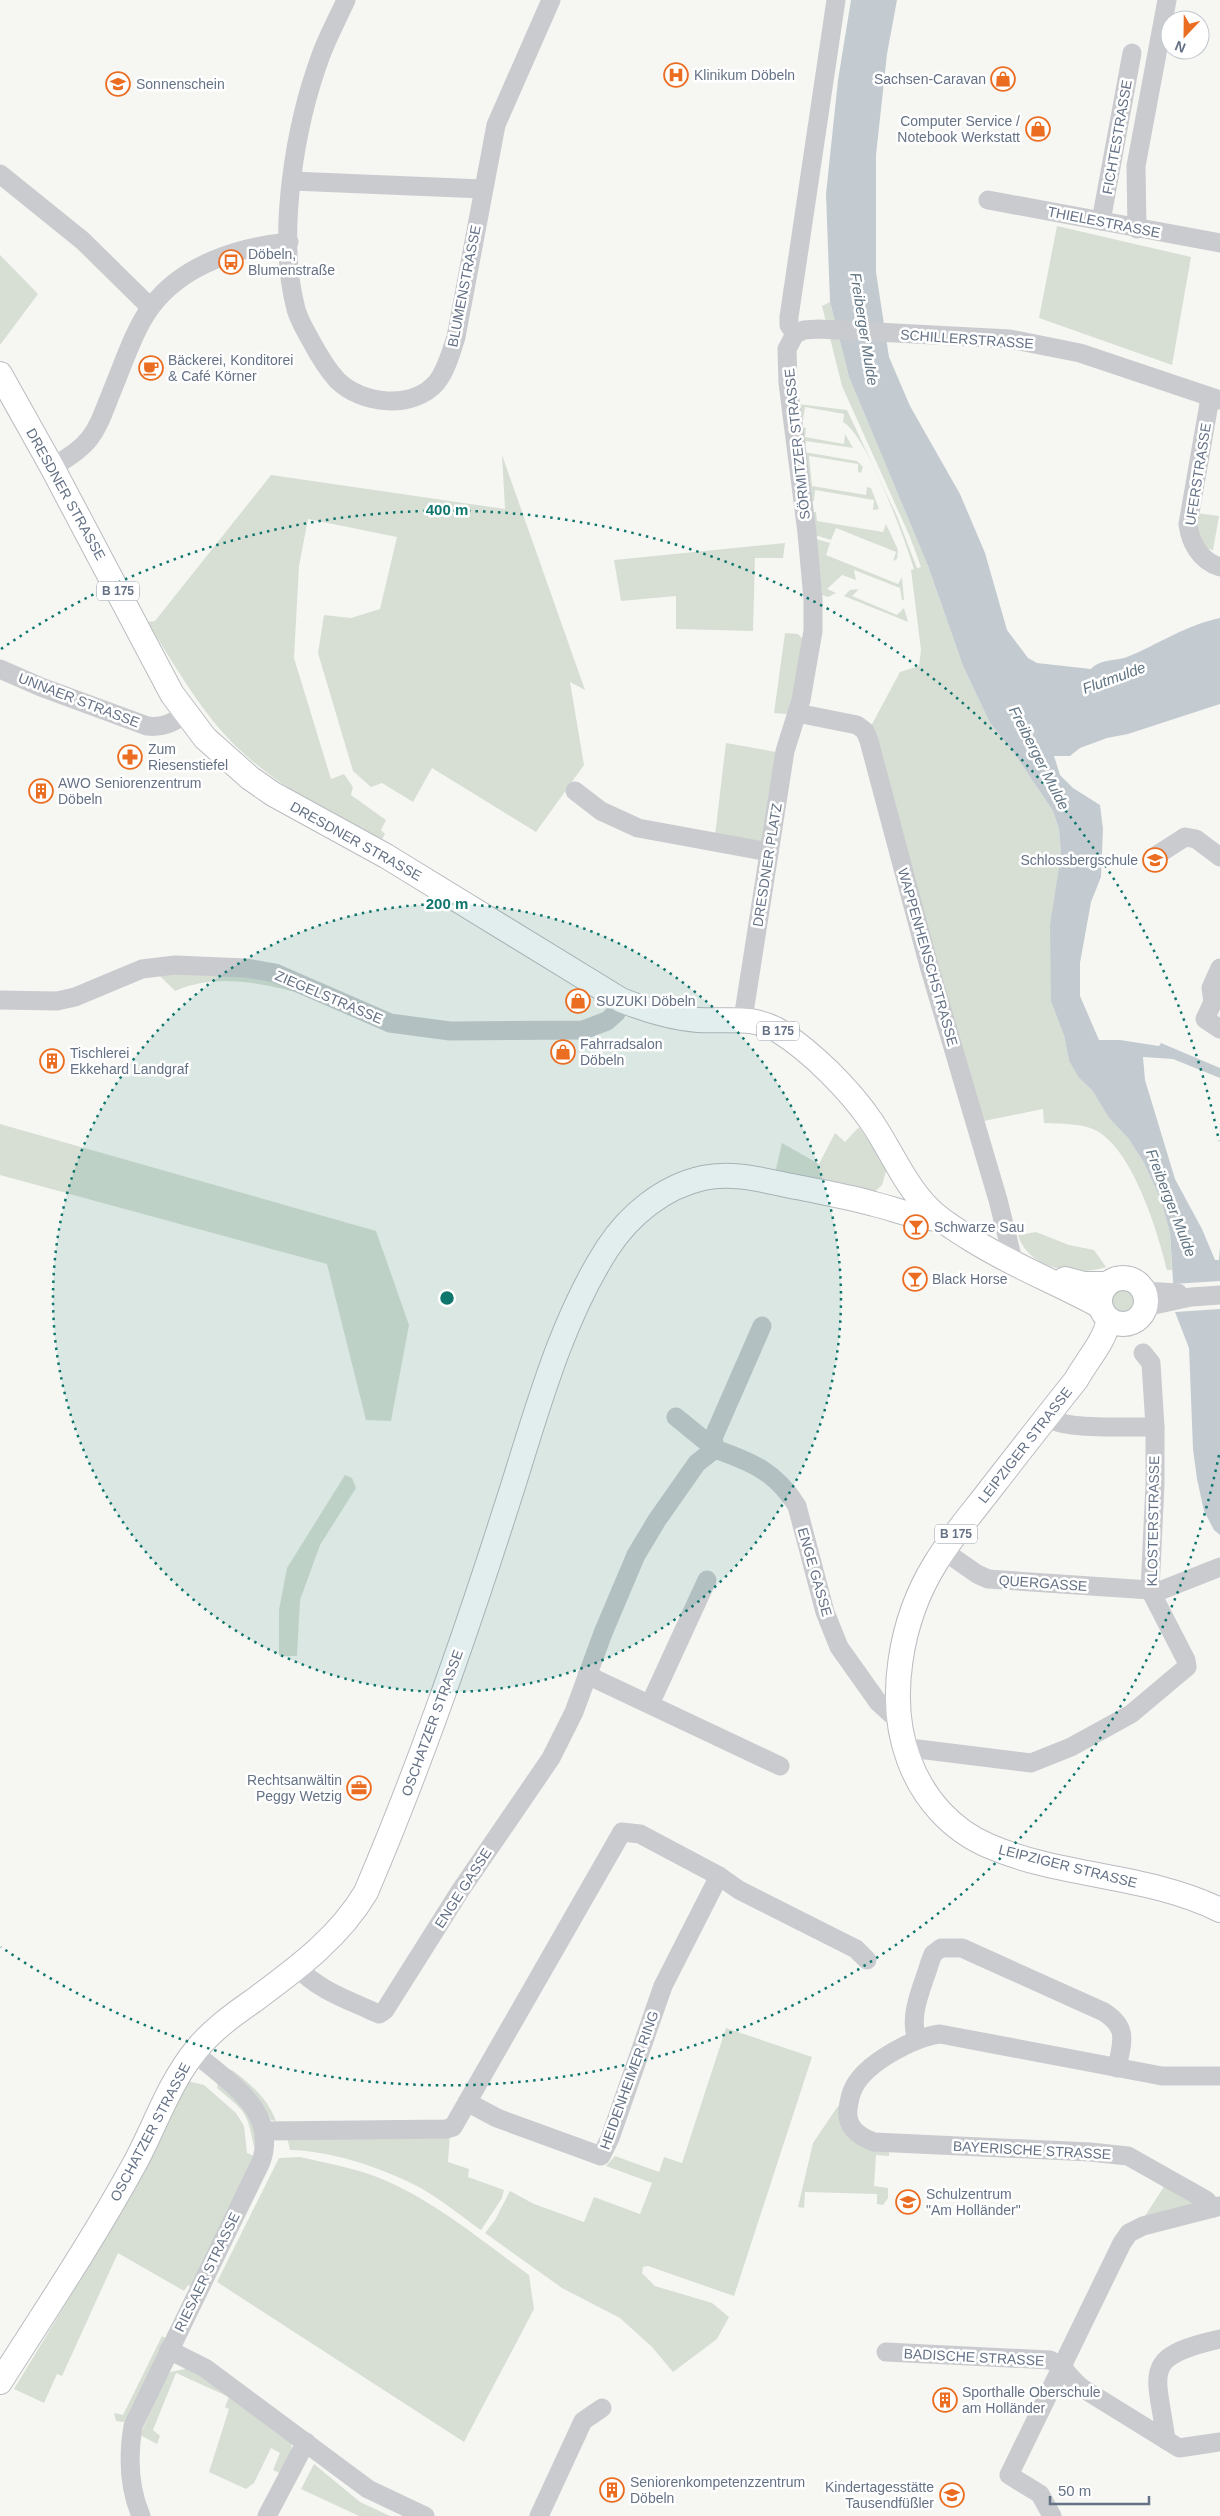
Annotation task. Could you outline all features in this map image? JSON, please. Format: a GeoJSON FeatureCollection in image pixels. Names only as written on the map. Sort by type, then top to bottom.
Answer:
{"type":"FeatureCollection","features":[{"type":"Feature","properties":{"kind":"main road","name":"DRESDNER STRASSE"},"geometry":{"type":"LineString","coordinates":[[0,374],[52,467],[172,694],[186,714],[218,751],[273,794],[386,856],[621,1000],[648,1010],[697,1020],[743,1019],[760,1022],[780,1032],[841,1084],[871,1121],[910,1187],[940,1219]]}},
{"type":"Feature","properties":{"kind":"main road","name":"OSCHATZER STRASSE"},"geometry":{"type":"LineString","coordinates":[[0,2382],[110,2207],[135,2163],[179,2074],[194,2052],[228,2019],[297,1967],[332,1937],[350,1918],[366,1892],[451,1674],[560,1345],[582,1293],[609,1246],[623,1229],[654,1200],[686,1183],[710,1177],[748,1178],[874,1204],[920,1218],[940,1219]]}},
{"type":"Feature","properties":{"kind":"main road","name":"OSCHATZER STRASSE"},"geometry":{"type":"LineString","coordinates":[[874,1204],[890,1202],[910,1187]]}},
{"type":"Feature","properties":{"kind":"main road","name":"B 175"},"geometry":{"type":"LineString","coordinates":[[940,1219],[1020,1268],[1111,1308]]}},
{"type":"Feature","properties":{"kind":"main road","name":"B 175"},"geometry":{"type":"LineString","coordinates":[[967,1236],[992,1242],[1068,1280],[1084,1284],[1111,1308]]}},
{"type":"Feature","properties":{"kind":"main road"},"geometry":{"type":"LineString","coordinates":[[1111,1308],[1114,1280],[1128,1279],[1135,1282],[1144,1299]]}},
{"type":"Feature","properties":{"kind":"main road","name":"LEIPZIGER STRASSE"},"geometry":{"type":"LineString","coordinates":[[1144,1299],[1137,1319],[1111,1308],[1098,1363],[1076,1380],[1045,1418],[944,1551],[922,1587],[906,1635],[900,1674],[900,1716],[906,1750],[916,1779],[939,1810],[962,1831],[988,1846],[1028,1859],[1168,1890],[1200,1900],[1220,1910]]}},
{"type":"Feature","properties":{"kind":"street","name":"BLUMENSTRASSE"},"geometry":{"type":"LineString","coordinates":[[346,0],[321,54],[310,90],[292,181],[289,242],[290,279],[294,305],[299,319],[328,369],[343,385],[361,396],[379,400],[402,400],[424,392],[432,387],[448,362],[456,337],[496,125],[504,103],[551,0]]}},
{"type":"Feature","properties":{"kind":"street","name":"SÖRMITZER STRASSE"},"geometry":{"type":"LineString","coordinates":[[797,713],[813,631],[813,599],[807,534],[788,383],[788,349],[795,334],[789,325],[836,0]]}},
{"type":"Feature","properties":{"kind":"street","name":"FICHTESTRASSE"},"geometry":{"type":"LineString","coordinates":[[1137,229],[1136,166],[1167,0]]}},
{"type":"Feature","properties":{"kind":"street","name":"FICHTESTRASSE"},"geometry":{"type":"LineString","coordinates":[[1101,221],[1132,53]]}},
{"type":"Feature","properties":{"kind":"street"},"geometry":{"type":"LineString","coordinates":[[0,174],[83,241],[150,307]]}},
{"type":"Feature","properties":{"kind":"street"},"geometry":{"type":"LineString","coordinates":[[292,181],[483,189]]}},
{"type":"Feature","properties":{"kind":"street","name":"THIELESTRASSE"},"geometry":{"type":"LineString","coordinates":[[988,200],[1220,243]]}},
{"type":"Feature","properties":{"kind":"street"},"geometry":{"type":"LineString","coordinates":[[52,467],[73,456],[91,439],[125,359],[150,307],[180,279],[214,260],[263,245],[289,242]]}},
{"type":"Feature","properties":{"kind":"street","name":"SCHILLERSTRASSE"},"geometry":{"type":"LineString","coordinates":[[795,334],[804,330],[819,329],[1010,340],[1080,353],[1215,399]]}},
{"type":"Feature","properties":{"kind":"street","name":"UFERSTRASSE"},"geometry":{"type":"LineString","coordinates":[[1215,399],[1188,524],[1190,538],[1196,549],[1205,558],[1220,567]]}},
{"type":"Feature","properties":{"kind":"street","name":"UNNAER STRASSE"},"geometry":{"type":"LineString","coordinates":[[0,669],[41,687],[147,726],[165,726],[186,714]]}},
{"type":"Feature","properties":{"kind":"street","name":"DRESDNER PLATZ"},"geometry":{"type":"LineString","coordinates":[[743,1019],[785,752],[797,713]]}},
{"type":"Feature","properties":{"kind":"street","name":"WAPPENHENSCHSTRASSE"},"geometry":{"type":"LineString","coordinates":[[797,713],[857,724],[865,731],[869,741],[929,966],[998,1200],[1011,1252]]}},
{"type":"Feature","properties":{"kind":"street"},"geometry":{"type":"LineString","coordinates":[[576,791],[602,811],[638,828],[769,852]]}},
{"type":"Feature","properties":{"kind":"street"},"geometry":{"type":"LineString","coordinates":[[1154,857],[1184,836],[1196,839],[1220,857]]}},
{"type":"Feature","properties":{"kind":"street","name":"ZIEGELSTRASSE"},"geometry":{"type":"LineString","coordinates":[[0,1000],[58,1001],[75,997],[142,969],[175,965],[246,968],[275,974],[390,1023],[450,1031],[583,1030],[607,1021],[616,1013],[621,1000]]}},
{"type":"Feature","properties":{"kind":"street"},"geometry":{"type":"LineString","coordinates":[[1220,968],[1211,988],[1213,1002],[1205,1019],[1220,1030]]}},
{"type":"Feature","properties":{"kind":"street"},"geometry":{"type":"LineString","coordinates":[[1144,1299],[1220,1295]]}},
{"type":"Feature","properties":{"kind":"street"},"geometry":{"type":"LineString","coordinates":[[715,1449],[713,1438],[762,1326]]}},
{"type":"Feature","properties":{"kind":"street","name":"KLOSTERSTRASSE"},"geometry":{"type":"LineString","coordinates":[[906,1750],[918,1749],[1030,1762],[1071,1747],[1131,1714],[1187,1668],[1186,1660],[1150,1590],[1155,1484],[1155,1427],[1152,1364],[1143,1353]]}},
{"type":"Feature","properties":{"kind":"street","name":"ENGE GASSE"},"geometry":{"type":"LineString","coordinates":[[676,1417],[715,1449],[760,1467],[776,1478],[789,1493],[797,1506],[825,1612],[839,1648],[878,1702],[891,1714],[900,1716]]}},
{"type":"Feature","properties":{"kind":"street"},"geometry":{"type":"LineString","coordinates":[[1045,1418],[1057,1423],[1155,1427]]}},
{"type":"Feature","properties":{"kind":"street","name":"ENGE GASSE"},"geometry":{"type":"LineString","coordinates":[[297,1967],[307,1978],[372,2012],[379,2014],[385,2010],[460,1891],[551,1758],[574,1712],[636,1555],[657,1520],[697,1463],[715,1449]]}},
{"type":"Feature","properties":{"kind":"street","name":"QUERGASSE"},"geometry":{"type":"LineString","coordinates":[[944,1551],[977,1574],[988,1579],[1150,1590],[1162,1590],[1220,1567]]}},
{"type":"Feature","properties":{"kind":"street"},"geometry":{"type":"LineString","coordinates":[[650,1704],[707,1580]]}},
{"type":"Feature","properties":{"kind":"street"},"geometry":{"type":"LineString","coordinates":[[587,1675],[780,1766]]}},
{"type":"Feature","properties":{"kind":"street"},"geometry":{"type":"LineString","coordinates":[[265,2131],[446,2129],[453,2127],[459,2120],[622,1832],[640,1834],[719,1876],[738,1890],[856,1949],[867,1960]]}},
{"type":"Feature","properties":{"kind":"street","name":"HEIDENHEIMER RING"},"geometry":{"type":"LineString","coordinates":[[468,2102],[497,2118],[601,2156],[610,2138],[663,1986],[719,1876]]}},
{"type":"Feature","properties":{"kind":"street"},"geometry":{"type":"LineString","coordinates":[[1117,2068],[1122,2039],[1121,2027],[1115,2019],[1104,2012],[962,1948],[941,1948],[933,1954],[914,2015],[913,2028],[917,2039],[940,2034],[1117,2068],[1162,2076],[1184,2078],[1220,2076]]}},
{"type":"Feature","properties":{"kind":"street","name":"BAYERISCHE STRASSE"},"geometry":{"type":"LineString","coordinates":[[917,2039],[874,2064],[861,2076],[850,2096],[848,2113],[853,2130],[861,2137],[874,2142],[896,2144],[1090,2152],[1128,2156],[1216,2207]]}},
{"type":"Feature","properties":{"kind":"street","name":"RIESAER STRASSE"},"geometry":{"type":"LineString","coordinates":[[141,2516],[132,2488],[130,2443],[133,2426],[261,2162],[266,2141],[262,2119],[247,2097],[194,2052]]}},
{"type":"Feature","properties":{"kind":"street","name":"BAYERISCHE STRASSE"},"geometry":{"type":"LineString","coordinates":[[1062,2366],[1117,2252],[1122,2243],[1134,2230],[1216,2207]]}},
{"type":"Feature","properties":{"kind":"street"},"geometry":{"type":"LineString","coordinates":[[1166,2440],[1157,2380],[1164,2361],[1171,2354],[1187,2346],[1220,2339]]}},
{"type":"Feature","properties":{"kind":"street"},"geometry":{"type":"LineString","coordinates":[[169,2350],[205,2368],[368,2489],[425,2516]]}},
{"type":"Feature","properties":{"kind":"street","name":"BADISCHE STRASSE"},"geometry":{"type":"LineString","coordinates":[[886,2352],[1050,2360],[1062,2366],[1070,2379],[1082,2388],[1179,2448],[1220,2442]]}},
{"type":"Feature","properties":{"kind":"street","name":"BADISCHE STRASSE"},"geometry":{"type":"LineString","coordinates":[[1049,2509],[1040,2494],[1009,2475],[1062,2366]]}},
{"type":"Feature","properties":{"kind":"street"},"geometry":{"type":"LineString","coordinates":[[539,2516],[584,2421],[602,2408]]}},
{"type":"Feature","properties":{"kind":"street"},"geometry":{"type":"LineString","coordinates":[[267,2516],[306,2442]]}},
{"type":"Feature","properties":{"kind":"shaded area"},"geometry":{"type":"Polygon","coordinates":[[[1057,226],[1191,257],[1172,365],[1039,318],[1057,226]]]}},
{"type":"Feature","properties":{"kind":"shaded area"},"geometry":{"type":"Polygon","coordinates":[[[0,255],[38,294],[0,345],[0,255]]]}},
{"type":"Feature","properties":{"kind":"shaded area"},"geometry":{"type":"Polygon","coordinates":[[[830,302],[849,377],[928,566],[963,666],[990,723],[1014,753],[1053,811],[1059,829],[1061,855],[1057,888],[1064,1035],[1069,1061],[1079,1078],[1092,1090],[1109,1118],[1128,1138],[1144,1163],[1161,1200],[1170,1233],[1172,1270],[1167,1270],[1150,1215],[1133,1174],[1110,1141],[1091,1128],[1072,1124],[1044,1123],[1043,1109],[984,1121],[960,1055],[871,726],[900,672],[919,666],[921,650],[911,570],[914,569],[877,474],[897,516],[917,568],[921,567],[910,537],[842,386],[822,306],[830,302]]]}},
{"type":"Feature","properties":{"kind":"shaded area"},"geometry":{"type":"Polygon","coordinates":[[[798,404],[847,410],[873,465],[853,431],[843,422],[844,414],[805,407],[803,420],[800,420],[798,404]]]}},
{"type":"Feature","properties":{"kind":"shaded area"},"geometry":{"type":"Polygon","coordinates":[[[802,427],[806,428],[805,437],[844,444],[845,434],[853,448],[806,441],[805,445],[802,427]]]}},
{"type":"Feature","properties":{"kind":"shaded area"},"geometry":{"type":"Polygon","coordinates":[[[804,452],[857,461],[863,467],[861,473],[858,472],[858,464],[809,456],[812,486],[866,495],[867,487],[871,488],[879,509],[873,510],[874,500],[815,490],[814,501],[810,500],[804,452]]]}},
{"type":"Feature","properties":{"kind":"shaded area"},"geometry":{"type":"Polygon","coordinates":[[[502,455],[585,690],[570,682],[584,765],[536,832],[432,768],[413,802],[382,783],[371,787],[353,771],[318,653],[324,615],[351,618],[380,609],[397,537],[308,519],[299,566],[294,658],[331,779],[344,774],[353,787],[351,795],[386,820],[381,830],[385,834],[381,841],[298,794],[242,752],[203,708],[147,622],[155,621],[271,475],[505,509],[502,455]]]}},
{"type":"Feature","properties":{"kind":"shaded area"},"geometry":{"type":"Polygon","coordinates":[[[813,512],[816,512],[817,521],[883,532],[886,524],[898,550],[897,559],[893,561],[896,552],[836,528],[831,540],[815,535],[813,512]]]}},
{"type":"Feature","properties":{"kind":"shaded area"},"geometry":{"type":"Polygon","coordinates":[[[1197,513],[1219,516],[1213,550],[1205,548],[1198,541],[1197,513]]]}},
{"type":"Feature","properties":{"kind":"shaded area"},"geometry":{"type":"Polygon","coordinates":[[[816,539],[830,543],[826,555],[898,584],[902,577],[904,600],[902,600],[900,588],[854,570],[856,580],[842,575],[827,589],[836,593],[828,597],[822,595],[816,539]]]}},
{"type":"Feature","properties":{"kind":"shaded area"},"geometry":{"type":"Polygon","coordinates":[[[785,543],[783,558],[755,558],[753,631],[676,629],[676,596],[621,601],[614,560],[785,543]]]}},
{"type":"Feature","properties":{"kind":"shaded area"},"geometry":{"type":"Polygon","coordinates":[[[859,589],[852,596],[897,615],[904,608],[908,622],[844,596],[850,590],[859,589]]]}},
{"type":"Feature","properties":{"kind":"shaded area"},"geometry":{"type":"Polygon","coordinates":[[[785,633],[798,634],[803,639],[792,710],[786,714],[774,713],[785,633]]]}},
{"type":"Feature","properties":{"kind":"shaded area"},"geometry":{"type":"Polygon","coordinates":[[[726,743],[776,752],[762,843],[715,835],[726,743]]]}},
{"type":"Feature","properties":{"kind":"shaded area"},"geometry":{"type":"Polygon","coordinates":[[[247,972],[310,996],[259,984],[225,981],[191,985],[175,991],[157,973],[247,972]]]}},
{"type":"Feature","properties":{"kind":"shaded area"},"geometry":{"type":"Polygon","coordinates":[[[0,1124],[376,1231],[409,1325],[391,1421],[366,1420],[327,1264],[0,1175],[0,1124]]]}},
{"type":"Feature","properties":{"kind":"shaded area"},"geometry":{"type":"Polygon","coordinates":[[[859,1127],[887,1168],[882,1185],[870,1196],[774,1178],[782,1143],[819,1164],[835,1133],[845,1142],[859,1127]]]}},
{"type":"Feature","properties":{"kind":"shaded area"},"geometry":{"type":"Polygon","coordinates":[[[1036,1232],[1069,1245],[1094,1250],[1106,1267],[1081,1271],[1054,1268],[1042,1263],[1023,1247],[1018,1235],[1036,1232]]]}},
{"type":"Feature","properties":{"kind":"shaded area"},"geometry":{"type":"Polygon","coordinates":[[[1123,1287],[1133,1291],[1137,1301],[1133,1311],[1123,1315],[1113,1311],[1109,1301],[1113,1291],[1123,1287]]]}},
{"type":"Feature","properties":{"kind":"shaded area"},"geometry":{"type":"Polygon","coordinates":[[[345,1475],[352,1478],[356,1488],[320,1545],[300,1600],[297,1656],[279,1656],[279,1610],[287,1568],[345,1475]]]}},
{"type":"Feature","properties":{"kind":"shaded area"},"geometry":{"type":"Polygon","coordinates":[[[726,2028],[812,2057],[734,2296],[648,2266],[643,2267],[642,2273],[655,2286],[712,2303],[729,2317],[717,2339],[673,2372],[652,2347],[620,2318],[562,2288],[485,2233],[495,2220],[510,2191],[534,2204],[584,2222],[594,2197],[640,2214],[652,2183],[606,2166],[615,2156],[659,2172],[664,2157],[682,2163],[726,2028]]]}},
{"type":"Feature","properties":{"kind":"shaded area"},"geometry":{"type":"Polygon","coordinates":[[[228,2070],[232,2070],[258,2092],[273,2113],[276,2121],[271,2120],[262,2105],[228,2070]]]}},
{"type":"Feature","properties":{"kind":"shaded area"},"geometry":{"type":"Polygon","coordinates":[[[188,2081],[204,2085],[236,2113],[244,2126],[247,2153],[256,2157],[192,2287],[188,2285],[184,2291],[118,2253],[62,2376],[57,2374],[44,2403],[14,2389],[105,2239],[188,2081]]]}},
{"type":"Feature","properties":{"kind":"shaded area"},"geometry":{"type":"Polygon","coordinates":[[[218,2081],[253,2116],[259,2149],[254,2147],[247,2118],[234,2102],[217,2088],[218,2081]]]}},
{"type":"Feature","properties":{"kind":"shaded area"},"geometry":{"type":"Polygon","coordinates":[[[838,2106],[889,2150],[889,2156],[876,2155],[874,2186],[888,2188],[888,2198],[883,2205],[877,2204],[877,2194],[805,2192],[804,2208],[798,2207],[813,2143],[838,2106]]]}},
{"type":"Feature","properties":{"kind":"shaded area"},"geometry":{"type":"Polygon","coordinates":[[[450,2134],[448,2162],[469,2169],[468,2177],[504,2190],[502,2198],[481,2230],[438,2199],[411,2183],[352,2160],[321,2153],[290,2150],[287,2137],[450,2134]]]}},
{"type":"Feature","properties":{"kind":"shaded area"},"geometry":{"type":"Polygon","coordinates":[[[300,2157],[368,2174],[407,2191],[461,2225],[529,2275],[534,2309],[464,2442],[217,2282],[279,2158],[300,2157]]]}},
{"type":"Feature","properties":{"kind":"shaded area"},"geometry":{"type":"Polygon","coordinates":[[[1167,2182],[1202,2202],[1143,2219],[1167,2182]]]}},
{"type":"Feature","properties":{"kind":"shaded area"},"geometry":{"type":"Polygon","coordinates":[[[162,2336],[167,2339],[127,2420],[123,2422],[116,2421],[114,2413],[123,2415],[162,2336]]]}},
{"type":"Feature","properties":{"kind":"shaded area"},"geometry":{"type":"Polygon","coordinates":[[[185,2366],[199,2372],[292,2442],[291,2453],[282,2474],[273,2470],[280,2453],[271,2448],[254,2483],[246,2489],[209,2472],[229,2409],[225,2407],[229,2397],[176,2373],[153,2430],[160,2436],[157,2444],[140,2435],[170,2372],[185,2369],[185,2366]]]}},
{"type":"Feature","properties":{"kind":"shaded area"},"geometry":{"type":"Polygon","coordinates":[[[314,2464],[360,2502],[390,2516],[359,2516],[301,2489],[314,2464]]]}},
{"type":"Feature","properties":{"kind":"water"},"geometry":{"type":"Polygon","coordinates":[[[851,0],[897,0],[887,54],[876,155],[876,272],[889,357],[910,406],[960,494],[985,553],[1007,630],[1028,658],[1037,663],[1091,669],[1099,663],[1127,657],[1184,630],[1220,618],[1220,704],[1128,734],[1107,738],[1080,748],[1070,756],[1054,756],[1060,775],[1073,788],[1100,805],[1103,829],[1101,877],[1091,902],[1080,963],[1080,996],[1099,1040],[1120,1040],[1159,1046],[1161,1043],[1220,1068],[1220,1078],[1173,1059],[1143,1057],[1145,1080],[1175,1179],[1202,1229],[1215,1260],[1219,1260],[1220,1247],[1220,1535],[1214,1530],[1204,1511],[1197,1479],[1193,1449],[1189,1348],[1175,1312],[1170,1233],[1161,1200],[1144,1163],[1128,1138],[1109,1118],[1092,1090],[1079,1078],[1069,1061],[1064,1035],[1051,1001],[1050,925],[1061,855],[1059,829],[1053,811],[1014,753],[990,723],[963,666],[928,566],[849,377],[830,302],[826,194],[838,80],[851,0]]]}},
{"type":"Feature","properties":{"kind":"pier"},"geometry":{"type":"Polygon","coordinates":[[[1220,1281],[1220,1309],[1175,1312],[1173,1284],[1220,1281]]]}},
{"type":"Feature","properties":{"kind":"place","name":"Klinikum Döbeln"},"geometry":{"type":"Point","coordinates":[676,75]}},
{"type":"Feature","properties":{"kind":"place","name":"Sachsen-Caravan"},"geometry":{"type":"Point","coordinates":[1003,79]}},
{"type":"Feature","properties":{"kind":"place","name":"Sonnenschein"},"geometry":{"type":"Point","coordinates":[118,84]}},
{"type":"Feature","properties":{"kind":"place","name":"Computer Service / Notebook Werkstatt"},"geometry":{"type":"Point","coordinates":[1038,129]}},
{"type":"Feature","properties":{"kind":"place","name":"Döbeln, Blumenstraße"},"geometry":{"type":"Point","coordinates":[231,262]}},
{"type":"Feature","properties":{"kind":"place","name":"Bäckerei, Konditorei & Café Körner"},"geometry":{"type":"Point","coordinates":[151,368]}},
{"type":"Feature","properties":{"kind":"place","name":"Zum Riesenstiefel"},"geometry":{"type":"Point","coordinates":[130,757]}},
{"type":"Feature","properties":{"kind":"place","name":"AWO Seniorenzentrum Döbeln"},"geometry":{"type":"Point","coordinates":[41,791]}},
{"type":"Feature","properties":{"kind":"place","name":"Schlossbergschule"},"geometry":{"type":"Point","coordinates":[1155,860]}},
{"type":"Feature","properties":{"kind":"place","name":"SUZUKI Döbeln"},"geometry":{"type":"Point","coordinates":[578,1001]}},
{"type":"Feature","properties":{"kind":"place","name":"Fahrradsalon Döbeln"},"geometry":{"type":"Point","coordinates":[563,1052]}},
{"type":"Feature","properties":{"kind":"place","name":"Tischlerei Ekkehard Landgraf"},"geometry":{"type":"Point","coordinates":[52,1061]}},
{"type":"Feature","properties":{"kind":"place","name":"Schwarze Sau"},"geometry":{"type":"Point","coordinates":[916,1227]}},
{"type":"Feature","properties":{"kind":"place","name":"Black Horse"},"geometry":{"type":"Point","coordinates":[915,1279]}},
{"type":"Feature","properties":{"kind":"place","name":"Rechtsanwältin Peggy Wetzig"},"geometry":{"type":"Point","coordinates":[359,1788]}},
{"type":"Feature","properties":{"kind":"place","name":"Schulzentrum \"Am Holländer\""},"geometry":{"type":"Point","coordinates":[908,2202]}},
{"type":"Feature","properties":{"kind":"place","name":"Sporthalle Oberschule am Holländer"},"geometry":{"type":"Point","coordinates":[945,2400]}},
{"type":"Feature","properties":{"kind":"place","name":"Seniorenkompetenzzentrum Döbeln"},"geometry":{"type":"Point","coordinates":[612,2490]}},
{"type":"Feature","properties":{"kind":"place","name":"Kindertagesstätte Tausendfüßler"},"geometry":{"type":"Point","coordinates":[952,2495]}},
{"type":"Feature","properties":{"kind":"water label","name":"Freiberger Mulde"},"geometry":{"type":"Point","coordinates":[864,329]}},
{"type":"Feature","properties":{"kind":"water label","name":"Flutmulde"},"geometry":{"type":"Point","coordinates":[1114,678]}},
{"type":"Feature","properties":{"kind":"water label","name":"Freiberger Mulde"},"geometry":{"type":"Point","coordinates":[1039,758]}},
{"type":"Feature","properties":{"kind":"water label","name":"Freiberger Mulde"},"geometry":{"type":"Point","coordinates":[1171,1203]}}]}
